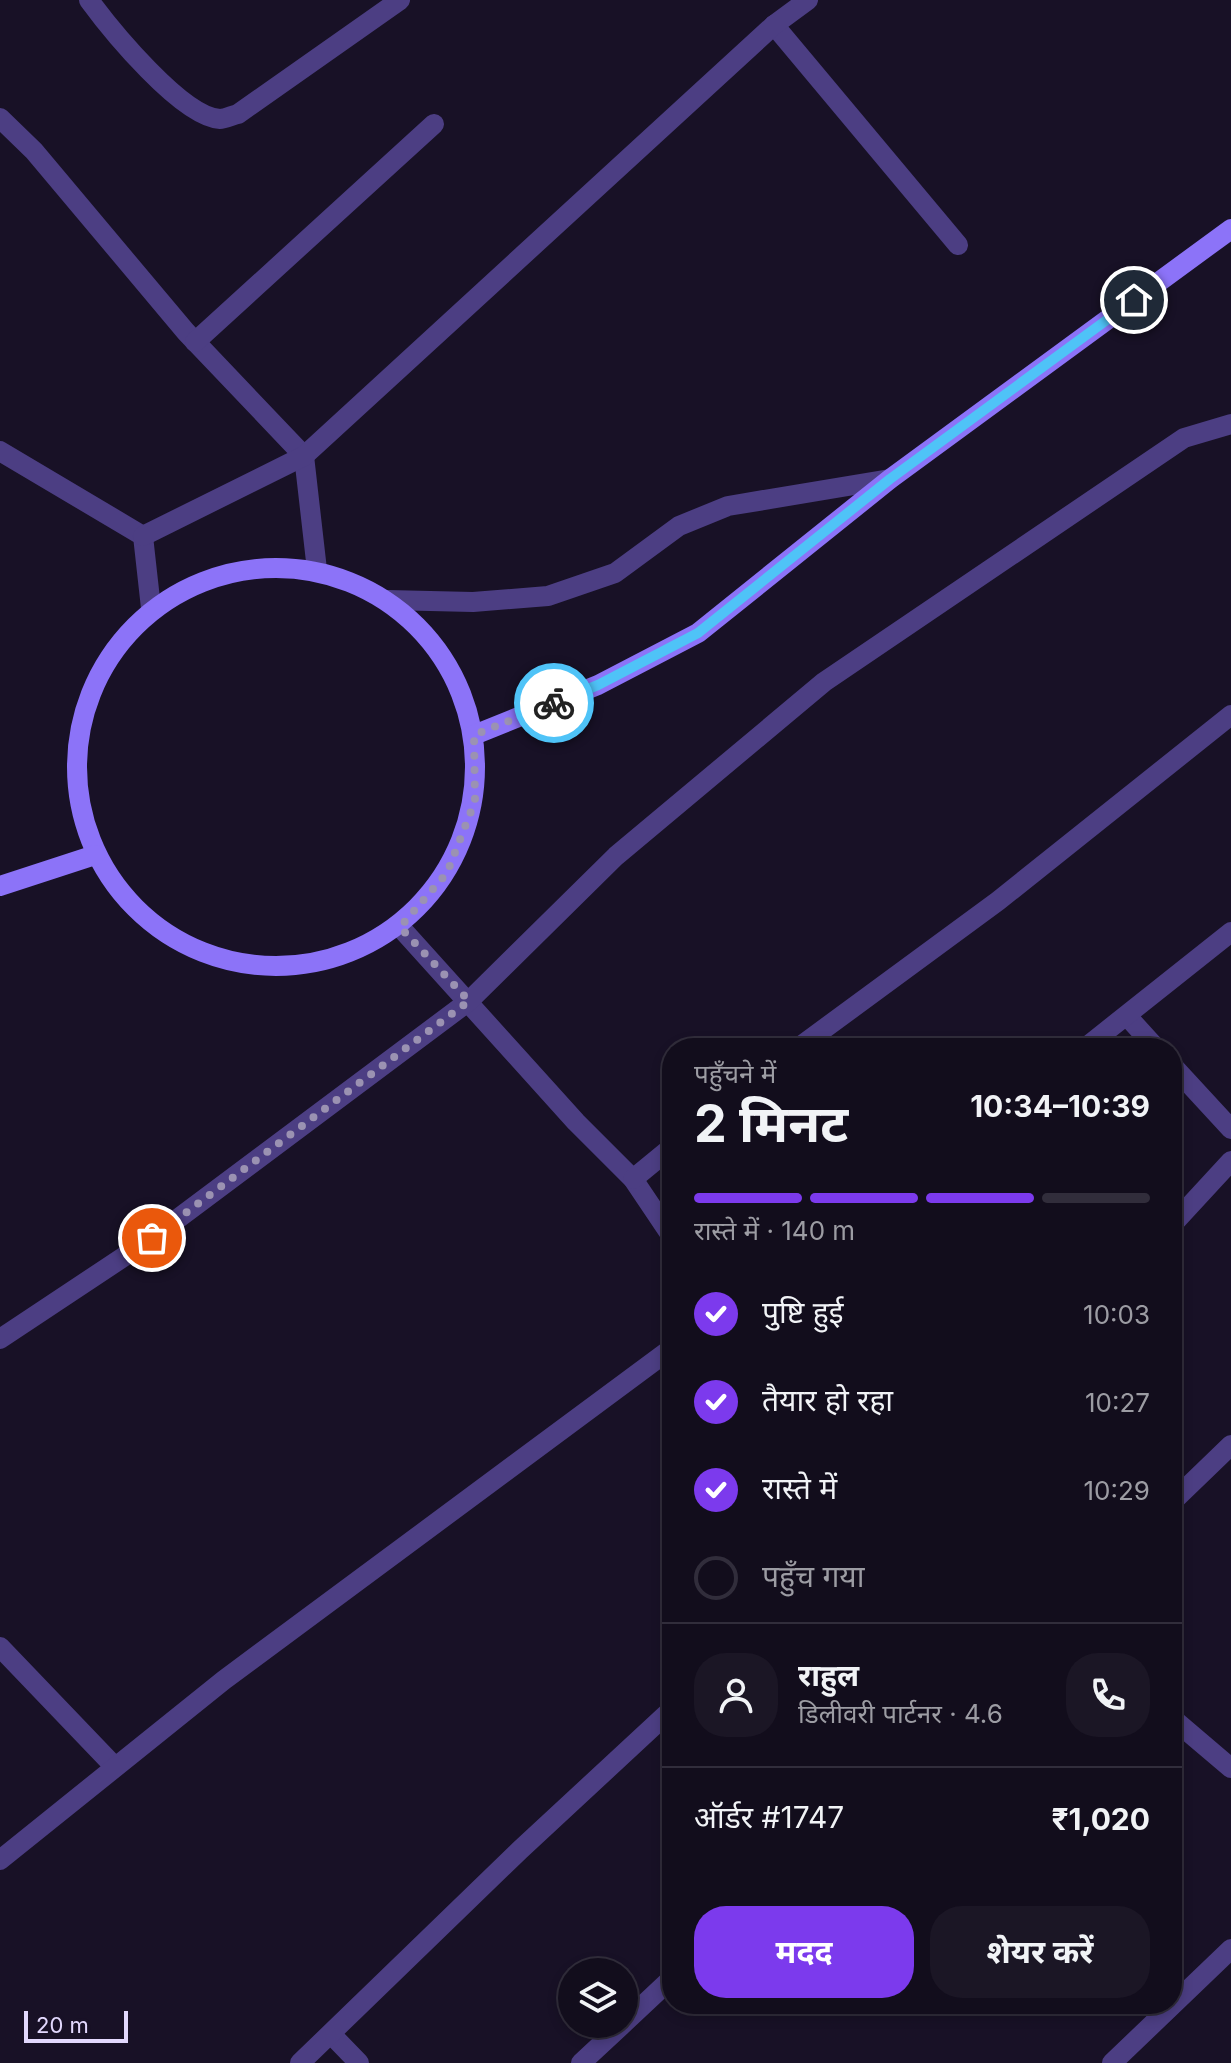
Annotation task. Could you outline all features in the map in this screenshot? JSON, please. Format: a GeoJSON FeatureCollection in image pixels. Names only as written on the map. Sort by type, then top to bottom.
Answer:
{"type":"FeatureCollection","features":[{"type":"Feature","properties":{"kind":"street"},"geometry":{"type":"LineString","coordinates":[[89,0],[157,79],[188,105],[219,119],[238,114],[400,0]]}},
{"type":"Feature","properties":{"kind":"street"},"geometry":{"type":"LineString","coordinates":[[143,536],[304,456],[774,25],[808,0]]}},
{"type":"Feature","properties":{"kind":"street"},"geometry":{"type":"LineString","coordinates":[[774,25],[958,245]]}},
{"type":"Feature","properties":{"kind":"street"},"geometry":{"type":"LineString","coordinates":[[0,118],[34,151],[195,342],[304,456],[317,570]]}},
{"type":"Feature","properties":{"kind":"street"},"geometry":{"type":"LineString","coordinates":[[195,342],[434,124]]}},
{"type":"Feature","properties":{"kind":"street"},"geometry":{"type":"LineString","coordinates":[[474,735],[598,685],[698,633],[890,479],[1231,229]]}},
{"type":"Feature","properties":{"kind":"street"},"geometry":{"type":"LineString","coordinates":[[0,1339],[152,1238],[469,1001],[616,856],[824,682],[1184,438],[1231,424]]}},
{"type":"Feature","properties":{"kind":"street"},"geometry":{"type":"LineString","coordinates":[[0,451],[143,536]]}},
{"type":"Feature","properties":{"kind":"street"},"geometry":{"type":"LineString","coordinates":[[387,600],[473,602],[548,596],[615,573],[679,526],[728,506],[890,479]]}},
{"type":"Feature","properties":{"kind":"street"},"geometry":{"type":"LineString","coordinates":[[143,536],[151,608]]}},
{"type":"Feature","properties":{"kind":"street"},"geometry":{"type":"LineString","coordinates":[[317,570],[387,600],[442,654],[474,735],[475,801],[447,873],[400,927],[335,960],[263,968],[193,951],[127,902],[95,855],[75,749],[98,670],[151,608],[230,571],[317,570]]}},
{"type":"Feature","properties":{"kind":"street"},"geometry":{"type":"LineString","coordinates":[[812,1038],[998,901],[1231,715]]}},
{"type":"Feature","properties":{"kind":"street"},"geometry":{"type":"LineString","coordinates":[[0,886],[95,855]]}},
{"type":"Feature","properties":{"kind":"street"},"geometry":{"type":"LineString","coordinates":[[400,927],[576,1122],[633,1179],[662,1222]]}},
{"type":"Feature","properties":{"kind":"street"},"geometry":{"type":"LineString","coordinates":[[1098,1038],[1231,932]]}},
{"type":"Feature","properties":{"kind":"street"},"geometry":{"type":"LineString","coordinates":[[1127,1016],[1147,1038]]}},
{"type":"Feature","properties":{"kind":"street"},"geometry":{"type":"LineString","coordinates":[[1182,1076],[1231,1129]]}},
{"type":"Feature","properties":{"kind":"street"},"geometry":{"type":"LineString","coordinates":[[633,1179],[662,1155]]}},
{"type":"Feature","properties":{"kind":"street"},"geometry":{"type":"LineString","coordinates":[[1182,1214],[1231,1161]]}},
{"type":"Feature","properties":{"kind":"street"},"geometry":{"type":"LineString","coordinates":[[0,1860],[224,1680],[662,1355]]}},
{"type":"Feature","properties":{"kind":"street"},"geometry":{"type":"LineString","coordinates":[[1182,1492],[1231,1445]]}},
{"type":"Feature","properties":{"kind":"street"},"geometry":{"type":"LineString","coordinates":[[0,1647],[115,1767]]}},
{"type":"Feature","properties":{"kind":"street"},"geometry":{"type":"LineString","coordinates":[[300,2063],[520,1850],[662,1718]]}},
{"type":"Feature","properties":{"kind":"street"},"geometry":{"type":"LineString","coordinates":[[1182,1726],[1231,1768]]}},
{"type":"Feature","properties":{"kind":"street"},"geometry":{"type":"LineString","coordinates":[[1182,1996],[1231,1949]]}},
{"type":"Feature","properties":{"kind":"street"},"geometry":{"type":"LineString","coordinates":[[638,2009],[662,1987]]}},
{"type":"Feature","properties":{"kind":"street"},"geometry":{"type":"LineString","coordinates":[[1112,2063],[1163,2014]]}},
{"type":"Feature","properties":{"kind":"street"},"geometry":{"type":"LineString","coordinates":[[331,2034],[359,2063]]}},
{"type":"Feature","properties":{"kind":"street"},"geometry":{"type":"LineString","coordinates":[[581,2063],[607,2038]]}},
{"type":"Feature","properties":{"kind":"way so far"},"geometry":{"type":"LineString","coordinates":[[152,1238],[469,1001],[400,927],[447,873],[475,801],[474,735],[554,703]]}},
{"type":"Feature","properties":{"kind":"route"},"geometry":{"type":"LineString","coordinates":[[554,703],[598,685],[698,633],[890,479],[1134,300]]}}]}
